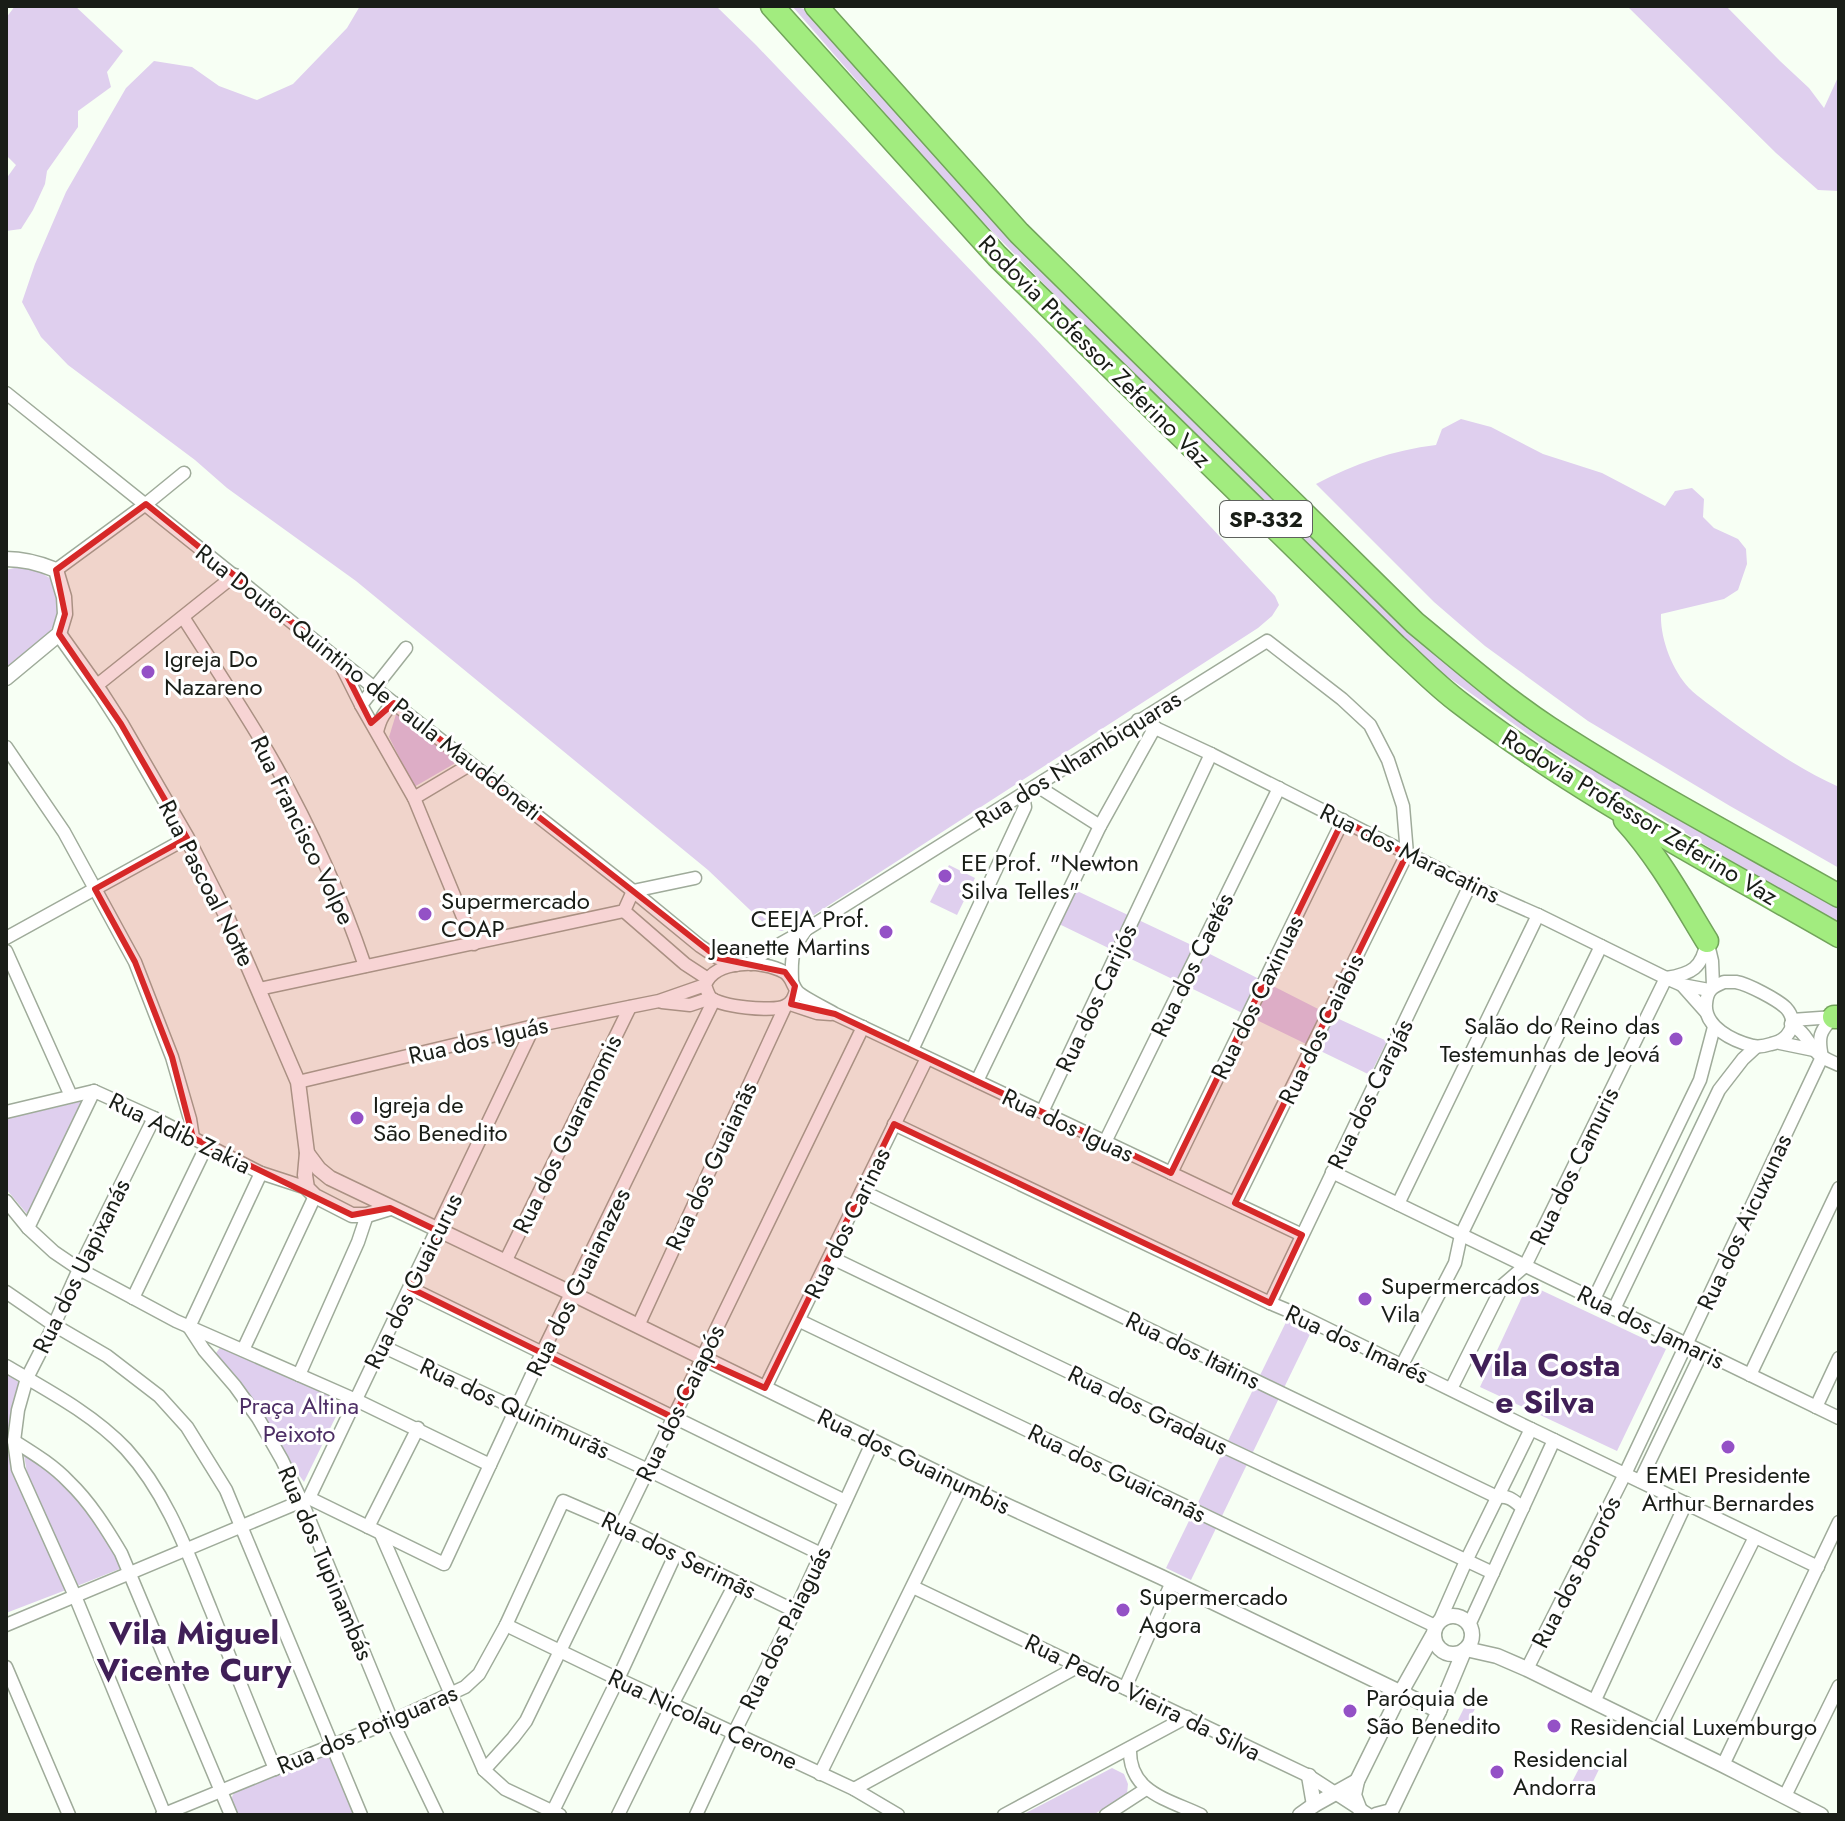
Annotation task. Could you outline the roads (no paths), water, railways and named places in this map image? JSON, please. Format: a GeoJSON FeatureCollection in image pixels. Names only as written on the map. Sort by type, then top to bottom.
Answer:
{"type":"FeatureCollection","features":[{"type":"Feature","properties":{"kind":"highway","name":"Rodovia Professor Zeferino Vaz"},"geometry":{"type":"LineString","coordinates":[[772,6],[997,256],[1396,646],[1457,701],[1523,750],[1614,807],[1839,936]]}},
{"type":"Feature","properties":{"kind":"highway","name":"Rodovia Professor Zeferino Vaz"},"geometry":{"type":"LineString","coordinates":[[816,6],[1019,233],[1415,623],[1480,677],[1547,726],[1632,779],[1839,896]]}},
{"type":"Feature","properties":{"kind":"highway"},"geometry":{"type":"LineString","coordinates":[[1614,807],[1640,836],[1707,941]]}},
{"type":"Feature","properties":{"kind":"street","name":"Rua Doutor Quintino de Paula Mauddoneti"},"geometry":{"type":"LineString","coordinates":[[6,393],[709,952],[736,965]]}},
{"type":"Feature","properties":{"kind":"street"},"geometry":{"type":"LineString","coordinates":[[56,570],[184,473]]}},
{"type":"Feature","properties":{"kind":"street"},"geometry":{"type":"LineString","coordinates":[[6,559],[30,561],[56,570]]}},
{"type":"Feature","properties":{"kind":"street"},"geometry":{"type":"LineString","coordinates":[[6,678],[59,634],[65,614],[64,597],[56,570]]}},
{"type":"Feature","properties":{"kind":"street"},"geometry":{"type":"LineString","coordinates":[[96,686],[235,575]]}},
{"type":"Feature","properties":{"kind":"street","name":"Rua Francisco Volpe"},"geometry":{"type":"LineString","coordinates":[[183,617],[263,744],[308,828],[348,916],[365,966]]}},
{"type":"Feature","properties":{"kind":"street","name":"Rua Pascoal Notte"},"geometry":{"type":"LineString","coordinates":[[59,634],[121,724],[187,838],[227,917],[298,1082],[307,1153]]}},
{"type":"Feature","properties":{"kind":"street","name":"Rua dos Nhambiquaras"},"geometry":{"type":"LineString","coordinates":[[751,964],[764,953],[1267,641],[1342,699],[1370,725],[1388,760],[1403,806],[1407,854]]}},
{"type":"Feature","properties":{"kind":"street"},"geometry":{"type":"LineString","coordinates":[[361,705],[406,648]]}},
{"type":"Feature","properties":{"kind":"street"},"geometry":{"type":"LineString","coordinates":[[339,660],[414,798],[474,944]]}},
{"type":"Feature","properties":{"kind":"street"},"geometry":{"type":"LineString","coordinates":[[377,732],[380,719],[394,703]]}},
{"type":"Feature","properties":{"kind":"street","name":"Rua dos Maracatins"},"geometry":{"type":"LineString","coordinates":[[1138,720],[1470,885],[1666,978],[1682,985],[1711,988]]}},
{"type":"Feature","properties":{"kind":"street"},"geometry":{"type":"LineString","coordinates":[[977,1081],[1100,826],[1155,727]]}},
{"type":"Feature","properties":{"kind":"street"},"geometry":{"type":"LineString","coordinates":[[6,747],[64,832],[135,962],[172,1057],[193,1138]]}},
{"type":"Feature","properties":{"kind":"street","name":"Rua dos Carijós"},"geometry":{"type":"LineString","coordinates":[[1042,1112],[1211,754]]}},
{"type":"Feature","properties":{"kind":"street"},"geometry":{"type":"LineString","coordinates":[[414,798],[471,764]]}},
{"type":"Feature","properties":{"kind":"street"},"geometry":{"type":"LineString","coordinates":[[1037,786],[1100,826]]}},
{"type":"Feature","properties":{"kind":"street","name":"Rua dos Caetés"},"geometry":{"type":"LineString","coordinates":[[1105,1142],[1279,788]]}},
{"type":"Feature","properties":{"kind":"street"},"geometry":{"type":"LineString","coordinates":[[912,1050],[1025,807],[1023,795]]}},
{"type":"Feature","properties":{"kind":"street","name":"Rua dos Caxinuas"},"geometry":{"type":"LineString","coordinates":[[1171,1173],[1343,820]]}},
{"type":"Feature","properties":{"kind":"street"},"geometry":{"type":"LineString","coordinates":[[6,938],[187,838]]}},
{"type":"Feature","properties":{"kind":"street","name":"Rua dos Caiabis"},"geometry":{"type":"LineString","coordinates":[[1235,1203],[1407,854]]}},
{"type":"Feature","properties":{"kind":"street"},"geometry":{"type":"LineString","coordinates":[[624,911],[633,891],[695,878]]}},
{"type":"Feature","properties":{"kind":"street","name":"Rua dos Carajás"},"geometry":{"type":"LineString","coordinates":[[1270,1303],[1470,885]]}},
{"type":"Feature","properties":{"kind":"street"},"geometry":{"type":"LineString","coordinates":[[259,989],[624,911]]}},
{"type":"Feature","properties":{"kind":"street"},"geometry":{"type":"LineString","coordinates":[[624,911],[706,982],[712,999]]}},
{"type":"Feature","properties":{"kind":"street"},"geometry":{"type":"LineString","coordinates":[[1398,1204],[1538,915]]}},
{"type":"Feature","properties":{"kind":"street"},"geometry":{"type":"LineString","coordinates":[[788,1005],[794,985],[791,958],[798,940],[807,929]]}},
{"type":"Feature","properties":{"kind":"street"},"geometry":{"type":"LineString","coordinates":[[1666,978],[1685,975],[1695,969],[1705,956],[1707,941]]}},
{"type":"Feature","properties":{"kind":"street"},"geometry":{"type":"LineString","coordinates":[[1707,941],[1712,961],[1706,1012],[1714,1027],[1756,1047]]}},
{"type":"Feature","properties":{"kind":"street"},"geometry":{"type":"LineString","coordinates":[[1402,1365],[1455,1263],[1461,1235],[1601,946]]}},
{"type":"Feature","properties":{"kind":"street"},"geometry":{"type":"LineString","coordinates":[[6,951],[71,1096]]}},
{"type":"Feature","properties":{"kind":"street","name":"Rua dos Iguas"},"geometry":{"type":"LineString","coordinates":[[706,982],[720,969],[736,965],[751,964],[785,972],[794,985],[835,1014],[1302,1235]]}},
{"type":"Feature","properties":{"kind":"street","name":"Rua dos Camuris"},"geometry":{"type":"LineString","coordinates":[[1451,1389],[1503,1285],[1525,1266],[1666,978]]}},
{"type":"Feature","properties":{"kind":"street","name":"Rua dos Iguás"},"geometry":{"type":"LineString","coordinates":[[298,1082],[534,1026],[659,1001],[706,982]]}},
{"type":"Feature","properties":{"kind":"street"},"geometry":{"type":"LineString","coordinates":[[1711,988],[1724,982],[1736,982],[1785,1007],[1792,1022],[1818,1053]]}},
{"type":"Feature","properties":{"kind":"street","name":"Rua dos Maracatins"},"geometry":{"type":"LineString","coordinates":[[1682,985],[1706,1012]]}},
{"type":"Feature","properties":{"kind":"street","name":"Rua dos Iguas"},"geometry":{"type":"LineString","coordinates":[[712,999],[728,1005],[788,1005],[817,1013],[835,1014]]}},
{"type":"Feature","properties":{"kind":"street","name":"Rua dos Iguás"},"geometry":{"type":"LineString","coordinates":[[659,1001],[690,1005],[712,999]]}},
{"type":"Feature","properties":{"kind":"street","name":"Rua dos Guaianazes"},"geometry":{"type":"LineString","coordinates":[[381,1534],[444,1564],[712,999]]}},
{"type":"Feature","properties":{"kind":"street","name":"Rua dos Guaianãs"},"geometry":{"type":"LineString","coordinates":[[638,1326],[788,1005]]}},
{"type":"Feature","properties":{"kind":"street","name":"Rua dos Guaramomis"},"geometry":{"type":"LineString","coordinates":[[505,1262],[630,1007]]}},
{"type":"Feature","properties":{"kind":"street"},"geometry":{"type":"LineString","coordinates":[[1792,1022],[1836,1017]]}},
{"type":"Feature","properties":{"kind":"street"},"geometry":{"type":"LineString","coordinates":[[1818,1053],[1820,1035],[1836,1017]]}},
{"type":"Feature","properties":{"kind":"street"},"geometry":{"type":"LineString","coordinates":[[1780,1043],[1791,1031],[1792,1022]]}},
{"type":"Feature","properties":{"kind":"street","name":"Rua dos Guaicurus"},"geometry":{"type":"LineString","coordinates":[[306,1500],[534,1026]]}},
{"type":"Feature","properties":{"kind":"street","name":"Rua dos Caiapós"},"geometry":{"type":"LineString","coordinates":[[484,1770],[526,1721],[863,1027]]}},
{"type":"Feature","properties":{"kind":"street"},"geometry":{"type":"LineString","coordinates":[[1594,1299],[1700,1080],[1714,1027]]}},
{"type":"Feature","properties":{"kind":"street"},"geometry":{"type":"LineString","coordinates":[[1614,1309],[1719,1090],[1743,1059],[1756,1047],[1780,1043],[1818,1053],[1839,1065]]}},
{"type":"Feature","properties":{"kind":"street","name":"Rua dos Aicuxunas"},"geometry":{"type":"LineString","coordinates":[[1625,1474],[1687,1345],[1818,1053]]}},
{"type":"Feature","properties":{"kind":"street","name":"Rua dos Carinas"},"geometry":{"type":"LineString","coordinates":[[765,1388],[927,1058]]}},
{"type":"Feature","properties":{"kind":"street"},"geometry":{"type":"LineString","coordinates":[[1700,1080],[1719,1090]]}},
{"type":"Feature","properties":{"kind":"street"},"geometry":{"type":"LineString","coordinates":[[28,1228],[94,1091]]}},
{"type":"Feature","properties":{"kind":"street","name":"Rua Adib Zakia"},"geometry":{"type":"LineString","coordinates":[[6,1112],[94,1091],[261,1173],[311,1192]]}},
{"type":"Feature","properties":{"kind":"street","name":"Rua dos Uapixanás"},"geometry":{"type":"LineString","coordinates":[[154,1118],[27,1378],[14,1441],[18,1469],[75,1596],[164,1815]]}},
{"type":"Feature","properties":{"kind":"street","name":"Rua dos Imarés"},"geometry":{"type":"LineString","coordinates":[[894,1124],[1301,1316],[1818,1567]]}},
{"type":"Feature","properties":{"kind":"street"},"geometry":{"type":"LineString","coordinates":[[133,1298],[207,1145]]}},
{"type":"Feature","properties":{"kind":"street"},"geometry":{"type":"LineString","coordinates":[[243,1350],[305,1216],[311,1192],[305,1175],[307,1153]]}},
{"type":"Feature","properties":{"kind":"street","name":"Rua dos Guainumbis"},"geometry":{"type":"LineString","coordinates":[[307,1153],[330,1178],[390,1208],[962,1485],[1439,1711]]}},
{"type":"Feature","properties":{"kind":"street","name":"Rua dos Jamaris"},"geometry":{"type":"LineString","coordinates":[[1332,1172],[1839,1418]]}},
{"type":"Feature","properties":{"kind":"street"},"geometry":{"type":"LineString","coordinates":[[189,1327],[261,1173]]}},
{"type":"Feature","properties":{"kind":"street"},"geometry":{"type":"LineString","coordinates":[[1750,1375],[1839,1188]]}},
{"type":"Feature","properties":{"kind":"street","name":"Rua dos Itatins"},"geometry":{"type":"LineString","coordinates":[[862,1191],[1497,1497],[1512,1498],[1523,1508]]}},
{"type":"Feature","properties":{"kind":"street"},"geometry":{"type":"LineString","coordinates":[[311,1192],[352,1215],[367,1215],[390,1208]]}},
{"type":"Feature","properties":{"kind":"street","name":"Rua dos Tupinambás"},"geometry":{"type":"LineString","coordinates":[[6,1201],[28,1228],[54,1252],[79,1269],[189,1327],[418,1428],[490,1465]]}},
{"type":"Feature","properties":{"kind":"street"},"geometry":{"type":"LineString","coordinates":[[299,1375],[367,1215]]}},
{"type":"Feature","properties":{"kind":"street","name":"Rua dos Gradaus"},"geometry":{"type":"LineString","coordinates":[[830,1257],[1493,1573]]}},
{"type":"Feature","properties":{"kind":"street"},"geometry":{"type":"LineString","coordinates":[[410,1288],[845,1501]]}},
{"type":"Feature","properties":{"kind":"street"},"geometry":{"type":"LineString","coordinates":[[6,1292],[107,1356],[159,1396],[187,1427],[226,1490],[361,1815]]}},
{"type":"Feature","properties":{"kind":"street","name":"Rua dos Guaicanãs"},"geometry":{"type":"LineString","coordinates":[[800,1321],[1436,1627]]}},
{"type":"Feature","properties":{"kind":"street","name":"Rua dos Tupinambás"},"geometry":{"type":"LineString","coordinates":[[189,1327],[258,1418],[306,1500],[392,1721],[437,1815]]}},
{"type":"Feature","properties":{"kind":"street","name":"Rua dos Quinimurãs"},"geometry":{"type":"LineString","coordinates":[[382,1346],[821,1554]]}},
{"type":"Feature","properties":{"kind":"street"},"geometry":{"type":"LineString","coordinates":[[1640,1481],[1702,1352]]}},
{"type":"Feature","properties":{"kind":"street"},"geometry":{"type":"LineString","coordinates":[[1816,1407],[1839,1358]]}},
{"type":"Feature","properties":{"kind":"street"},"geometry":{"type":"LineString","coordinates":[[6,1366],[94,1422],[124,1448],[156,1488],[187,1550],[275,1769]]}},
{"type":"Feature","properties":{"kind":"street"},"geometry":{"type":"LineString","coordinates":[[368,1527],[418,1428]]}},
{"type":"Feature","properties":{"kind":"street"},"geometry":{"type":"LineString","coordinates":[[1364,1812],[1354,1795],[1357,1781],[1436,1627],[1531,1429]]}},
{"type":"Feature","properties":{"kind":"street"},"geometry":{"type":"LineString","coordinates":[[1376,1815],[1390,1813],[1439,1711],[1493,1573],[1554,1440]]}},
{"type":"Feature","properties":{"kind":"street"},"geometry":{"type":"LineString","coordinates":[[14,1441],[70,1482],[121,1553],[231,1815]]}},
{"type":"Feature","properties":{"kind":"street","name":"Rua dos Paiaguás"},"geometry":{"type":"LineString","coordinates":[[696,1815],[873,1441]]}},
{"type":"Feature","properties":{"kind":"street","name":"Rua dos Bororós"},"geometry":{"type":"LineString","coordinates":[[1527,1669],[1625,1474]]}},
{"type":"Feature","properties":{"kind":"street"},"geometry":{"type":"LineString","coordinates":[[820,1774],[962,1485]]}},
{"type":"Feature","properties":{"kind":"street"},"geometry":{"type":"LineString","coordinates":[[6,1625],[306,1500],[381,1534],[484,1770],[505,1789],[555,1814],[676,1553]]}},
{"type":"Feature","properties":{"kind":"street","name":"Rua dos Serimãs"},"geometry":{"type":"LineString","coordinates":[[563,1501],[795,1611]]}},
{"type":"Feature","properties":{"kind":"street","name":"Rua dos Potiguaras"},"geometry":{"type":"LineString","coordinates":[[164,1815],[392,1721],[465,1687],[479,1674],[506,1625],[563,1501]]}},
{"type":"Feature","properties":{"kind":"street"},"geometry":{"type":"LineString","coordinates":[[1594,1702],[1686,1503]]}},
{"type":"Feature","properties":{"kind":"street"},"geometry":{"type":"LineString","coordinates":[[1723,1765],[1839,1522]]}},
{"type":"Feature","properties":{"kind":"street"},"geometry":{"type":"LineString","coordinates":[[1657,1733],[1755,1537]]}},
{"type":"Feature","properties":{"kind":"street"},"geometry":{"type":"LineString","coordinates":[[618,1815],[736,1582]]}},
{"type":"Feature","properties":{"kind":"street"},"geometry":{"type":"LineString","coordinates":[[1125,1688],[1172,1582]]}},
{"type":"Feature","properties":{"kind":"street","name":"Rua Pedro Vieira da Silva"},"geometry":{"type":"LineString","coordinates":[[913,1587],[1309,1776],[1364,1812]]}},
{"type":"Feature","properties":{"kind":"street"},"geometry":{"type":"LineString","coordinates":[[1448,1616],[1464,1619],[1468,1640],[1452,1654],[1445,1653],[1434,1642],[1436,1627],[1448,1616]]}},
{"type":"Feature","properties":{"kind":"street","name":"Rua Nicolau Cerone"},"geometry":{"type":"LineString","coordinates":[[506,1625],[854,1789],[898,1815]]}},
{"type":"Feature","properties":{"kind":"street"},"geometry":{"type":"LineString","coordinates":[[1468,1640],[1821,1815]]}},
{"type":"Feature","properties":{"kind":"street"},"geometry":{"type":"LineString","coordinates":[[854,1789],[1079,1666]]}},
{"type":"Feature","properties":{"kind":"street"},"geometry":{"type":"LineString","coordinates":[[6,1667],[69,1815]]}},
{"type":"Feature","properties":{"kind":"street"},"geometry":{"type":"LineString","coordinates":[[1785,1796],[1839,1686]]}},
{"type":"Feature","properties":{"kind":"street"},"geometry":{"type":"LineString","coordinates":[[1004,1815],[1187,1717]]}},
{"type":"Feature","properties":{"kind":"street"},"geometry":{"type":"LineString","coordinates":[[1130,1748],[1129,1762],[1146,1789],[1201,1815]]}},
{"type":"Feature","properties":{"kind":"street"},"geometry":{"type":"LineString","coordinates":[[1309,1776],[1314,1805]]}},
{"type":"Feature","properties":{"kind":"street"},"geometry":{"type":"LineString","coordinates":[[1300,1815],[1357,1781]]}},
{"type":"Feature","properties":{"kind":"street"},"geometry":{"type":"LineString","coordinates":[[1106,1815],[1146,1789]]}},
{"type":"Feature","properties":{"kind":"place","name":"Igreja Do Nazareno"},"geometry":{"type":"Point","coordinates":[148,672]}},
{"type":"Feature","properties":{"kind":"place","name":"EE Prof. \"Newton Silva Telles\""},"geometry":{"type":"Point","coordinates":[945,876]}},
{"type":"Feature","properties":{"kind":"place","name":"Supermercado COAP"},"geometry":{"type":"Point","coordinates":[425,914]}},
{"type":"Feature","properties":{"kind":"place","name":"CEEJA Prof. Jeanette Martins"},"geometry":{"type":"Point","coordinates":[886,932]}},
{"type":"Feature","properties":{"kind":"place","name":"Salão do Reino das Testemunhas de Jeová"},"geometry":{"type":"Point","coordinates":[1676,1039]}},
{"type":"Feature","properties":{"kind":"place","name":"Igreja de São Benedito"},"geometry":{"type":"Point","coordinates":[357,1118]}},
{"type":"Feature","properties":{"kind":"place","name":"Supermercados Vila"},"geometry":{"type":"Point","coordinates":[1365,1299]}},
{"type":"Feature","properties":{"kind":"place","name":"EMEI Presidente Arthur Bernardes"},"geometry":{"type":"Point","coordinates":[1728,1447]}},
{"type":"Feature","properties":{"kind":"place","name":"Supermercado Agora"},"geometry":{"type":"Point","coordinates":[1123,1610]}},
{"type":"Feature","properties":{"kind":"place","name":"Paróquia de São Benedito"},"geometry":{"type":"Point","coordinates":[1350,1711]}},
{"type":"Feature","properties":{"kind":"place","name":"Residencial Luxemburgo"},"geometry":{"type":"Point","coordinates":[1554,1726]}},
{"type":"Feature","properties":{"kind":"place","name":"Residencial Andorra"},"geometry":{"type":"Point","coordinates":[1497,1772]}},
{"type":"Feature","properties":{"kind":"district","name":"Vila Costa e Silva"},"geometry":{"type":"Point","coordinates":[1545,1384]}},
{"type":"Feature","properties":{"kind":"district","name":"Vila Miguel Vicente Cury"},"geometry":{"type":"Point","coordinates":[194,1652]}},
{"type":"Feature","properties":{"kind":"park label","name":"Praça Altina Peixoto"},"geometry":{"type":"Point","coordinates":[299,1419]}}]}
